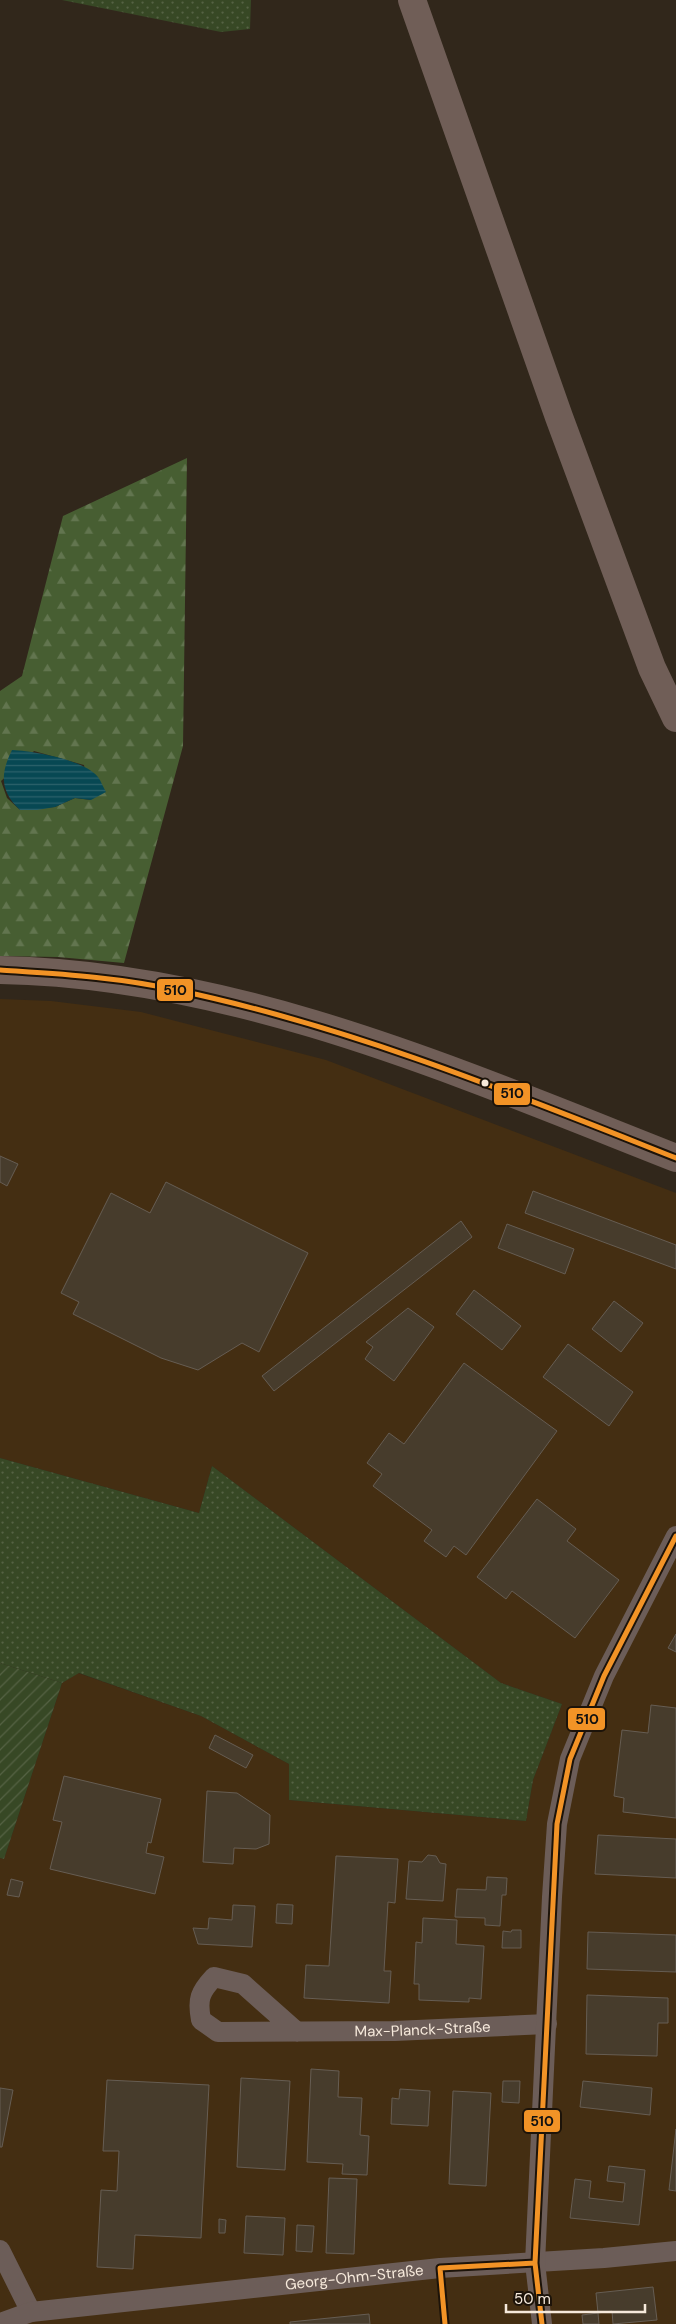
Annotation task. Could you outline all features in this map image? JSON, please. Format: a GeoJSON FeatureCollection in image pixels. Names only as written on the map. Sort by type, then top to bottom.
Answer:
{"type":"FeatureCollection","features":[{"type":"Feature","properties":{"kind":"main road"},"geometry":{"type":"LineString","coordinates":[[412,0],[559,417],[652,668],[676,718]]}},
{"type":"Feature","properties":{"kind":"main road"},"geometry":{"type":"LineString","coordinates":[[0,970],[55,971],[145,983],[264,1008],[470,1077],[676,1158]]}},
{"type":"Feature","properties":{"kind":"street"},"geometry":{"type":"LineString","coordinates":[[542,2324],[535,2263],[557,1824],[570,1759],[604,1676],[676,1536]]}},
{"type":"Feature","properties":{"kind":"street","name":"Max-Planck-Straße"},"geometry":{"type":"LineString","coordinates":[[297,2032],[395,2032],[547,2024]]}},
{"type":"Feature","properties":{"kind":"street"},"geometry":{"type":"LineString","coordinates":[[0,2250],[31,2312]]}},
{"type":"Feature","properties":{"kind":"street","name":"Georg-Ohm-Straße"},"geometry":{"type":"LineString","coordinates":[[2,2320],[31,2312],[440,2268],[535,2263],[676,2251]]}},
{"type":"Feature","properties":{"kind":"shaded area"},"geometry":{"type":"Polygon","coordinates":[[[0,999],[51,1001],[141,1012],[326,1060],[676,1193],[676,2324],[0,2324],[0,1858],[4,1859],[62,1683],[78,1673],[201,1716],[289,1764],[289,1800],[526,1821],[533,1780],[562,1704],[501,1683],[212,1466],[199,1513],[0,1458],[0,999]]]}},
{"type":"Feature","properties":{"kind":"green space"},"geometry":{"type":"Polygon","coordinates":[[[62,0],[251,0],[250,29],[221,32],[62,0]]]}},
{"type":"Feature","properties":{"kind":"green space"},"geometry":{"type":"Polygon","coordinates":[[[187,458],[183,746],[124,963],[58,957],[0,956],[0,691],[22,676],[63,516],[187,458]],[[34,751],[1,781],[7,798],[20,810],[55,807],[75,798],[91,800],[84,765],[34,751]]]}},
{"type":"Feature","properties":{"kind":"green space"},"geometry":{"type":"Polygon","coordinates":[[[0,1458],[199,1513],[212,1466],[501,1683],[562,1704],[533,1780],[526,1821],[289,1800],[289,1764],[201,1716],[79,1673],[62,1683],[0,1663],[0,1458]]]}},
{"type":"Feature","properties":{"kind":"green space"},"geometry":{"type":"Polygon","coordinates":[[[0,1663],[62,1683],[4,1859],[0,1858],[0,1663]]]}},
{"type":"Feature","properties":{"kind":"water"},"geometry":{"type":"Polygon","coordinates":[[[12,750],[45,754],[71,761],[91,771],[98,777],[106,792],[91,800],[75,798],[55,807],[20,810],[9,796],[4,782],[5,767],[12,750]]]}},
{"type":"Feature","properties":{"kind":"building"},"geometry":{"type":"Polygon","coordinates":[[[0,1156],[18,1164],[7,1186],[0,1182],[0,1156]]]}},
{"type":"Feature","properties":{"kind":"building"},"geometry":{"type":"Polygon","coordinates":[[[166,1182],[308,1253],[259,1352],[242,1343],[198,1370],[161,1358],[73,1314],[79,1302],[61,1293],[111,1193],[150,1213],[166,1182]]]}},
{"type":"Feature","properties":{"kind":"building"},"geometry":{"type":"Polygon","coordinates":[[[533,1191],[676,1245],[676,1269],[525,1213],[533,1191]]]}},
{"type":"Feature","properties":{"kind":"building"},"geometry":{"type":"Polygon","coordinates":[[[461,1221],[472,1237],[274,1391],[262,1376],[461,1221]]]}},
{"type":"Feature","properties":{"kind":"building"},"geometry":{"type":"Polygon","coordinates":[[[507,1224],[574,1249],[565,1274],[498,1248],[507,1224]]]}},
{"type":"Feature","properties":{"kind":"building"},"geometry":{"type":"Polygon","coordinates":[[[474,1290],[521,1326],[502,1350],[456,1314],[474,1290]]]}},
{"type":"Feature","properties":{"kind":"building"},"geometry":{"type":"Polygon","coordinates":[[[614,1301],[643,1323],[621,1352],[592,1329],[614,1301]]]}},
{"type":"Feature","properties":{"kind":"building"},"geometry":{"type":"Polygon","coordinates":[[[408,1308],[434,1327],[394,1381],[365,1359],[373,1347],[366,1342],[408,1308]]]}},
{"type":"Feature","properties":{"kind":"building"},"geometry":{"type":"Polygon","coordinates":[[[568,1344],[633,1392],[609,1426],[543,1377],[568,1344]]]}},
{"type":"Feature","properties":{"kind":"building"},"geometry":{"type":"Polygon","coordinates":[[[464,1363],[557,1431],[466,1555],[454,1546],[446,1557],[424,1541],[432,1530],[373,1486],[382,1474],[367,1463],[389,1433],[404,1444],[464,1363]]]}},
{"type":"Feature","properties":{"kind":"building"},"geometry":{"type":"Polygon","coordinates":[[[537,1499],[576,1529],[567,1541],[619,1580],[575,1638],[512,1591],[506,1599],[477,1577],[537,1499]]]}},
{"type":"Feature","properties":{"kind":"building"},"geometry":{"type":"Polygon","coordinates":[[[676,1634],[676,1652],[668,1648],[676,1634]]]}},
{"type":"Feature","properties":{"kind":"building"},"geometry":{"type":"Polygon","coordinates":[[[651,1705],[676,1708],[676,1818],[623,1812],[624,1798],[614,1796],[622,1730],[648,1733],[651,1705]]]}},
{"type":"Feature","properties":{"kind":"building"},"geometry":{"type":"Polygon","coordinates":[[[215,1735],[253,1755],[246,1768],[209,1748],[215,1735]]]}},
{"type":"Feature","properties":{"kind":"building"},"geometry":{"type":"Polygon","coordinates":[[[64,1776],[161,1799],[151,1843],[148,1842],[146,1853],[164,1857],[155,1894],[50,1869],[62,1822],[53,1820],[64,1776]]]}},
{"type":"Feature","properties":{"kind":"building"},"geometry":{"type":"Polygon","coordinates":[[[207,1791],[237,1793],[270,1815],[269,1844],[256,1849],[234,1848],[233,1864],[203,1862],[207,1791]]]}},
{"type":"Feature","properties":{"kind":"building"},"geometry":{"type":"Polygon","coordinates":[[[598,1835],[676,1839],[676,1878],[595,1874],[598,1835]]]}},
{"type":"Feature","properties":{"kind":"building"},"geometry":{"type":"Polygon","coordinates":[[[428,1855],[436,1856],[440,1863],[446,1864],[443,1901],[406,1899],[409,1861],[422,1862],[428,1855]]]}},
{"type":"Feature","properties":{"kind":"building"},"geometry":{"type":"Polygon","coordinates":[[[336,1856],[398,1859],[395,1903],[388,1902],[384,1971],[391,1971],[389,2003],[304,1998],[306,1965],[329,1966],[336,1856]]]}},
{"type":"Feature","properties":{"kind":"building"},"geometry":{"type":"Polygon","coordinates":[[[487,1877],[507,1878],[506,1895],[502,1895],[500,1926],[485,1925],[485,1918],[455,1917],[457,1889],[486,1890],[487,1877]]]}},
{"type":"Feature","properties":{"kind":"building"},"geometry":{"type":"Polygon","coordinates":[[[11,1879],[23,1882],[19,1897],[7,1895],[11,1879]]]}},
{"type":"Feature","properties":{"kind":"building"},"geometry":{"type":"Polygon","coordinates":[[[277,1904],[293,1905],[292,1924],[276,1923],[277,1904]]]}},
{"type":"Feature","properties":{"kind":"building"},"geometry":{"type":"Polygon","coordinates":[[[233,1905],[255,1906],[252,1947],[198,1944],[193,1928],[208,1929],[209,1918],[232,1920],[233,1905]]]}},
{"type":"Feature","properties":{"kind":"building"},"geometry":{"type":"Polygon","coordinates":[[[423,1918],[457,1920],[456,1944],[484,1946],[481,1999],[469,1998],[469,2002],[419,2000],[419,1984],[414,1984],[416,1942],[422,1943],[423,1918]]]}},
{"type":"Feature","properties":{"kind":"building"},"geometry":{"type":"Polygon","coordinates":[[[512,1930],[521,1930],[521,1948],[502,1948],[503,1931],[511,1932],[512,1930]]]}},
{"type":"Feature","properties":{"kind":"building"},"geometry":{"type":"Polygon","coordinates":[[[588,1932],[676,1935],[676,1972],[587,1969],[588,1932]]]}},
{"type":"Feature","properties":{"kind":"building"},"geometry":{"type":"Polygon","coordinates":[[[587,1995],[668,1998],[668,2023],[658,2023],[657,2056],[586,2054],[587,1995]]]}},
{"type":"Feature","properties":{"kind":"building"},"geometry":{"type":"Polygon","coordinates":[[[311,2069],[339,2071],[338,2097],[362,2098],[360,2135],[369,2136],[367,2175],[342,2174],[343,2164],[307,2162],[311,2069]]]}},
{"type":"Feature","properties":{"kind":"building"},"geometry":{"type":"Polygon","coordinates":[[[241,2078],[290,2081],[285,2170],[237,2167],[241,2078]]]}},
{"type":"Feature","properties":{"kind":"building"},"geometry":{"type":"Polygon","coordinates":[[[107,2080],[209,2085],[201,2238],[135,2235],[133,2269],[97,2267],[101,2190],[117,2191],[119,2151],[103,2151],[107,2080]]]}},
{"type":"Feature","properties":{"kind":"building"},"geometry":{"type":"Polygon","coordinates":[[[503,2081],[520,2081],[519,2103],[502,2102],[503,2081]]]}},
{"type":"Feature","properties":{"kind":"building"},"geometry":{"type":"Polygon","coordinates":[[[583,2081],[652,2088],[650,2115],[580,2107],[583,2081]]]}},
{"type":"Feature","properties":{"kind":"building"},"geometry":{"type":"Polygon","coordinates":[[[0,2088],[13,2090],[2,2147],[0,2147],[0,2088]]]}},
{"type":"Feature","properties":{"kind":"building"},"geometry":{"type":"Polygon","coordinates":[[[400,2089],[430,2091],[428,2126],[391,2124],[392,2098],[399,2099],[400,2089]]]}},
{"type":"Feature","properties":{"kind":"building"},"geometry":{"type":"Polygon","coordinates":[[[453,2091],[491,2093],[486,2186],[449,2184],[453,2091]]]}},
{"type":"Feature","properties":{"kind":"building"},"geometry":{"type":"Polygon","coordinates":[[[676,2129],[676,2191],[669,2190],[676,2129]]]}},
{"type":"Feature","properties":{"kind":"building"},"geometry":{"type":"Polygon","coordinates":[[[609,2166],[645,2170],[639,2225],[570,2218],[575,2179],[591,2181],[589,2198],[623,2202],[625,2183],[607,2181],[609,2166]]]}},
{"type":"Feature","properties":{"kind":"building"},"geometry":{"type":"Polygon","coordinates":[[[329,2178],[357,2179],[354,2254],[326,2253],[329,2178]]]}},
{"type":"Feature","properties":{"kind":"building"},"geometry":{"type":"Polygon","coordinates":[[[246,2216],[285,2218],[283,2255],[244,2253],[246,2216]]]}},
{"type":"Feature","properties":{"kind":"building"},"geometry":{"type":"Polygon","coordinates":[[[219,2219],[226,2220],[225,2233],[219,2233],[219,2219]]]}},
{"type":"Feature","properties":{"kind":"building"},"geometry":{"type":"Polygon","coordinates":[[[297,2225],[314,2226],[312,2252],[296,2251],[297,2225]]]}},
{"type":"Feature","properties":{"kind":"building"},"geometry":{"type":"Polygon","coordinates":[[[653,2287],[657,2320],[613,2324],[612,2311],[598,2313],[596,2293],[653,2287]]]}},
{"type":"Feature","properties":{"kind":"building"},"geometry":{"type":"Polygon","coordinates":[[[598,2313],[599,2324],[583,2324],[582,2315],[598,2313]]]}},
{"type":"Feature","properties":{"kind":"building"},"geometry":{"type":"Polygon","coordinates":[[[369,2314],[370,2324],[290,2324],[290,2322],[369,2314]]]}},
{"type":"Feature","properties":{"kind":"transit line","name":"510"},"geometry":{"type":"LineString","coordinates":[[0,970],[132,982],[176,990],[304,1022],[429,1063],[553,1109],[676,1158]]}},
{"type":"Feature","properties":{"kind":"transit line","name":"510"},"geometry":{"type":"LineString","coordinates":[[542,2324],[535,2263],[557,1824],[570,1759],[604,1676],[676,1536]]}},
{"type":"Feature","properties":{"kind":"transit line","name":"510"},"geometry":{"type":"LineString","coordinates":[[440,2268],[535,2263]]}},
{"type":"Feature","properties":{"kind":"transit line","name":"510"},"geometry":{"type":"LineString","coordinates":[[440,2268],[445,2324]]}}]}
